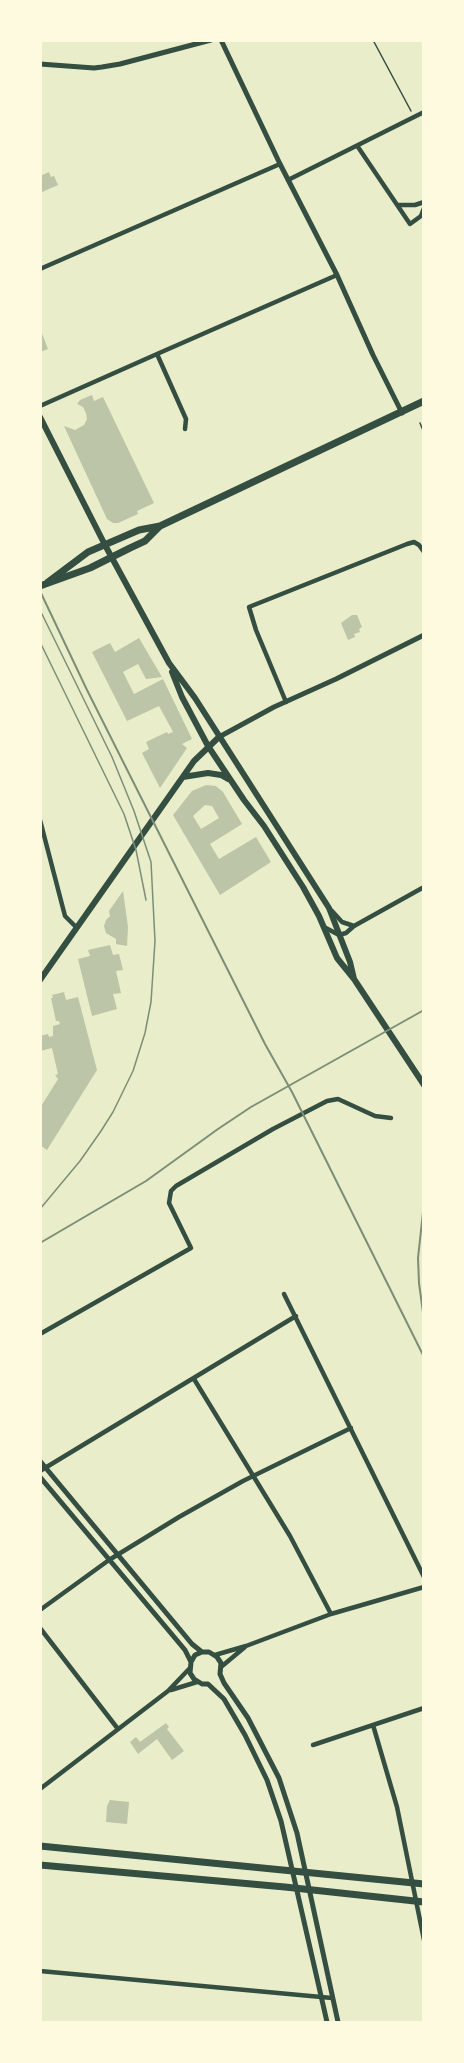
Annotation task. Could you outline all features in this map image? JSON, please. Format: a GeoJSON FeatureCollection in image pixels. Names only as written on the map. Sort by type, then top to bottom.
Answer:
{"type":"FeatureCollection","features":[{"type":"Feature","properties":{"kind":"main road"},"geometry":{"type":"LineString","coordinates":[[48,582],[84,555],[139,530],[160,526],[421,404]]}},
{"type":"Feature","properties":{"kind":"main road"},"geometry":{"type":"LineString","coordinates":[[40,417],[111,558],[169,663],[195,698],[329,908],[350,962],[354,979]]}},
{"type":"Feature","properties":{"kind":"main road"},"geometry":{"type":"LineString","coordinates":[[40,586],[90,568],[145,541],[160,526]]}},
{"type":"Feature","properties":{"kind":"main road"},"geometry":{"type":"LineString","coordinates":[[169,663],[182,697],[208,746],[282,852],[303,887],[337,958],[354,979],[423,1085]]}},
{"type":"Feature","properties":{"kind":"main road"},"geometry":{"type":"LineString","coordinates":[[40,980],[182,777],[208,746],[219,737]]}},
{"type":"Feature","properties":{"kind":"main road"},"geometry":{"type":"LineString","coordinates":[[182,777],[215,773],[231,781]]}},
{"type":"Feature","properties":{"kind":"main road"},"geometry":{"type":"LineString","coordinates":[[40,1846],[423,1884]]}},
{"type":"Feature","properties":{"kind":"main road"},"geometry":{"type":"LineString","coordinates":[[40,1865],[419,1902]]}},
{"type":"Feature","properties":{"kind":"street"},"geometry":{"type":"LineString","coordinates":[[40,64],[94,68],[120,64],[211,40]]}},
{"type":"Feature","properties":{"kind":"street"},"geometry":{"type":"LineString","coordinates":[[221,40],[402,413]]}},
{"type":"Feature","properties":{"kind":"street"},"geometry":{"type":"LineString","coordinates":[[288,180],[358,147],[423,112]]}},
{"type":"Feature","properties":{"kind":"street"},"geometry":{"type":"LineString","coordinates":[[358,147],[410,224],[422,216],[423,208]]}},
{"type":"Feature","properties":{"kind":"street"},"geometry":{"type":"LineString","coordinates":[[40,269],[280,164]]}},
{"type":"Feature","properties":{"kind":"street"},"geometry":{"type":"LineString","coordinates":[[398,205],[415,205],[423,202]]}},
{"type":"Feature","properties":{"kind":"street"},"geometry":{"type":"LineString","coordinates":[[40,406],[337,275]]}},
{"type":"Feature","properties":{"kind":"street"},"geometry":{"type":"LineString","coordinates":[[158,354],[186,419],[186,429]]}},
{"type":"Feature","properties":{"kind":"street"},"geometry":{"type":"LineString","coordinates":[[286,702],[256,630],[249,607],[407,544],[414,542],[423,552]]}},
{"type":"Feature","properties":{"kind":"street"},"geometry":{"type":"LineString","coordinates":[[219,737],[423,635]]}},
{"type":"Feature","properties":{"kind":"street"},"geometry":{"type":"LineString","coordinates":[[40,820],[65,916],[77,928]]}},
{"type":"Feature","properties":{"kind":"street"},"geometry":{"type":"LineString","coordinates":[[321,924],[339,935],[346,933],[354,926],[423,887]]}},
{"type":"Feature","properties":{"kind":"street"},"geometry":{"type":"LineString","coordinates":[[329,908],[342,922],[354,926]]}},
{"type":"Feature","properties":{"kind":"street"},"geometry":{"type":"LineString","coordinates":[[40,1334],[191,1248],[171,1211],[169,1196],[176,1186],[288,1120],[318,1105],[338,1099],[375,1116],[391,1118]]}},
{"type":"Feature","properties":{"kind":"street"},"geometry":{"type":"LineString","coordinates":[[284,1294],[423,1577]]}},
{"type":"Feature","properties":{"kind":"street"},"geometry":{"type":"LineString","coordinates":[[40,1472],[296,1316]]}},
{"type":"Feature","properties":{"kind":"street"},"geometry":{"type":"LineString","coordinates":[[194,1379],[290,1536],[331,1614]]}},
{"type":"Feature","properties":{"kind":"street"},"geometry":{"type":"LineString","coordinates":[[40,1610],[109,1560],[179,1517],[254,1476],[351,1428]]}},
{"type":"Feature","properties":{"kind":"street"},"geometry":{"type":"LineString","coordinates":[[40,1461],[192,1644],[202,1652],[214,1655],[246,1646],[331,1614],[423,1587]]}},
{"type":"Feature","properties":{"kind":"street"},"geometry":{"type":"LineString","coordinates":[[40,1477],[185,1650],[191,1662]]}},
{"type":"Feature","properties":{"kind":"street"},"geometry":{"type":"LineString","coordinates":[[40,1629],[118,1729]]}},
{"type":"Feature","properties":{"kind":"street"},"geometry":{"type":"LineString","coordinates":[[221,1667],[246,1646]]}},
{"type":"Feature","properties":{"kind":"street"},"geometry":{"type":"LineString","coordinates":[[40,1790],[168,1691],[189,1669],[195,1656],[202,1652]]}},
{"type":"Feature","properties":{"kind":"street"},"geometry":{"type":"LineString","coordinates":[[168,1691],[197,1682],[208,1683],[216,1680],[221,1667],[214,1655]]}},
{"type":"Feature","properties":{"kind":"street"},"geometry":{"type":"LineString","coordinates":[[189,1669],[197,1682]]}},
{"type":"Feature","properties":{"kind":"street"},"geometry":{"type":"LineString","coordinates":[[220,1674],[261,1740],[279,1778],[297,1833],[338,2022]]}},
{"type":"Feature","properties":{"kind":"street"},"geometry":{"type":"LineString","coordinates":[[208,1683],[224,1699],[267,1780],[281,1821],[294,1872],[327,2022]]}},
{"type":"Feature","properties":{"kind":"street"},"geometry":{"type":"LineString","coordinates":[[313,1745],[423,1708]]}},
{"type":"Feature","properties":{"kind":"street"},"geometry":{"type":"LineString","coordinates":[[373,1725],[397,1807],[412,1883],[419,1902],[423,1940]]}},
{"type":"Feature","properties":{"kind":"street"},"geometry":{"type":"LineString","coordinates":[[40,1971],[332,1998]]}},
{"type":"Feature","properties":{"kind":"path"},"geometry":{"type":"LineString","coordinates":[[373,40],[414,117]]}},
{"type":"Feature","properties":{"kind":"path"},"geometry":{"type":"LineString","coordinates":[[420,423],[423,433]]}},
{"type":"Feature","properties":{"kind":"building"},"geometry":{"type":"Polygon","coordinates":[[[49,172],[51,177],[54,176],[58,185],[40,193],[40,176],[49,172]]]}},
{"type":"Feature","properties":{"kind":"building"},"geometry":{"type":"Polygon","coordinates":[[[40,332],[48,349],[40,352],[40,332]]]}},
{"type":"Feature","properties":{"kind":"building"},"geometry":{"type":"Polygon","coordinates":[[[92,395],[94,401],[103,397],[154,503],[137,511],[138,514],[118,523],[107,519],[64,426],[75,430],[84,425],[87,419],[86,413],[83,407],[77,404],[80,400],[92,395]]]}},
{"type":"Feature","properties":{"kind":"building"},"geometry":{"type":"Polygon","coordinates":[[[352,615],[357,615],[362,627],[359,629],[360,632],[354,634],[355,637],[348,640],[341,623],[352,615]]]}},
{"type":"Feature","properties":{"kind":"building"},"geometry":{"type":"Polygon","coordinates":[[[139,638],[162,677],[146,679],[138,664],[123,672],[134,694],[163,679],[192,739],[182,744],[187,748],[160,788],[142,753],[149,749],[146,742],[167,732],[168,734],[173,732],[171,728],[159,706],[127,721],[92,652],[110,643],[115,652],[139,638]]]}},
{"type":"Feature","properties":{"kind":"building"},"geometry":{"type":"Polygon","coordinates":[[[206,785],[216,786],[223,792],[242,824],[210,844],[219,859],[256,837],[271,862],[220,895],[173,815],[192,791],[206,785]],[[205,805],[193,816],[201,829],[219,818],[212,806],[205,805]]]}},
{"type":"Feature","properties":{"kind":"building"},"geometry":{"type":"Polygon","coordinates":[[[123,891],[128,927],[127,946],[116,944],[116,939],[106,933],[104,926],[110,916],[109,911],[123,891]]]}},
{"type":"Feature","properties":{"kind":"building"},"geometry":{"type":"Polygon","coordinates":[[[110,945],[113,955],[119,954],[123,970],[116,971],[121,993],[113,994],[117,1009],[92,1016],[78,959],[90,956],[88,950],[110,945]]]}},
{"type":"Feature","properties":{"kind":"building"},"geometry":{"type":"Polygon","coordinates":[[[64,992],[66,1000],[78,997],[97,1070],[47,1150],[40,1145],[40,1108],[58,1079],[55,1075],[58,1074],[52,1048],[40,1051],[40,1036],[48,1034],[49,1037],[53,1036],[53,1026],[60,1024],[56,1021],[51,998],[53,998],[52,995],[64,992]]]}},
{"type":"Feature","properties":{"kind":"building"},"geometry":{"type":"Polygon","coordinates":[[[166,1723],[169,1727],[167,1729],[184,1751],[172,1760],[157,1739],[138,1754],[130,1742],[136,1737],[140,1742],[166,1723]]]}},
{"type":"Feature","properties":{"kind":"building"},"geometry":{"type":"Polygon","coordinates":[[[110,1800],[129,1802],[127,1824],[106,1822],[107,1806],[110,1800]]]}},
{"type":"Feature","properties":{"kind":"tram line"},"geometry":{"type":"LineString","coordinates":[[40,610],[112,757],[134,811],[151,862],[155,941],[151,1002],[145,1033],[133,1071],[101,1131],[80,1161],[40,1209]]}},
{"type":"Feature","properties":{"kind":"tram line"},"geometry":{"type":"LineString","coordinates":[[40,642],[124,814],[136,850],[146,900]]}},
{"type":"Feature","properties":{"kind":"railway"},"geometry":{"type":"LineString","coordinates":[[40,591],[87,690],[424,1357]]}},
{"type":"Feature","properties":{"kind":"railway"},"geometry":{"type":"LineString","coordinates":[[40,1243],[146,1181],[251,1107],[424,1010]]}},
{"type":"Feature","properties":{"kind":"railway"},"geometry":{"type":"LineString","coordinates":[[424,1203],[418,1258],[424,1320]]}}]}
